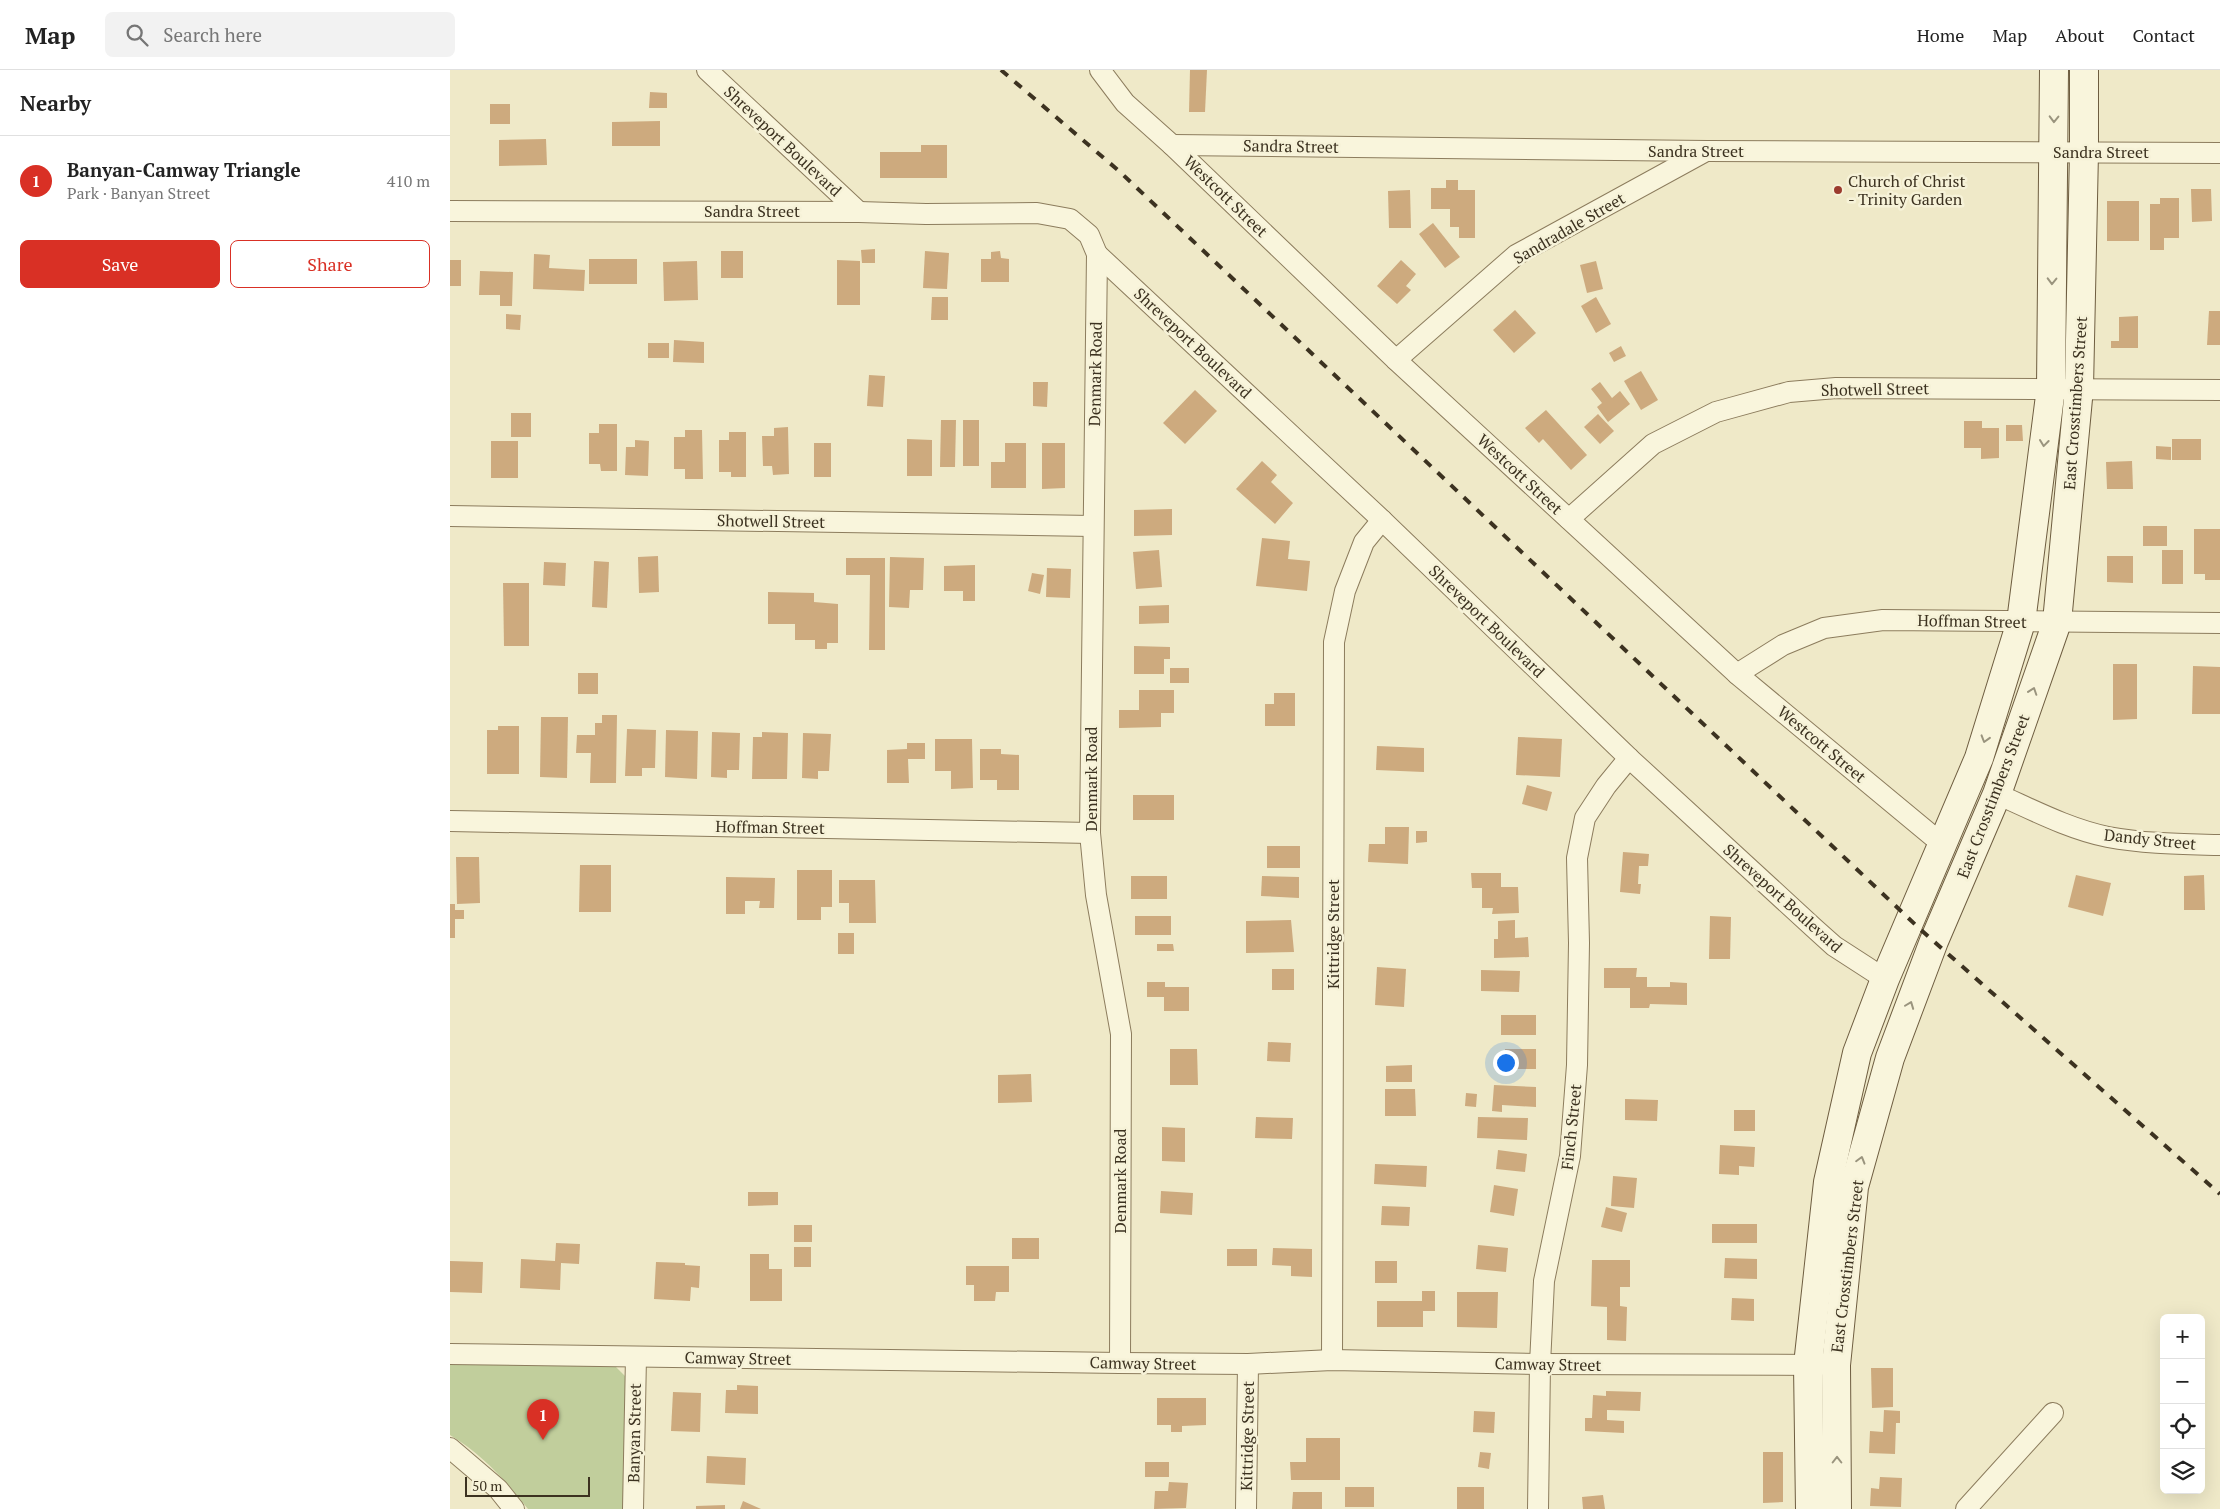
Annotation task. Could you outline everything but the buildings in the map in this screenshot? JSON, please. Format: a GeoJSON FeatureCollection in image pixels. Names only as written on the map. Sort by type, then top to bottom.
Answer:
{"type":"FeatureCollection","features":[{"type":"Feature","properties":{"kind":"main road","name":"East Crosstimbers Street"},"geometry":{"type":"LineString","coordinates":[[1810,1509],[1808,1365],[1828,1182],[1857,1053],[1885,979],[1979,758],[2021,622],[2051,388],[2054,70]]}},
{"type":"Feature","properties":{"kind":"main road","name":"East Crosstimbers Street"},"geometry":{"type":"LineString","coordinates":[[1837,1509],[1836,1365],[1854,1187],[1890,1058],[1934,941],[1997,794],[2057,622],[2079,388],[2084,70]]}},
{"type":"Feature","properties":{"kind":"street","name":"Shreveport Boulevard"},"geometry":{"type":"LineString","coordinates":[[707,70],[859,212]]}},
{"type":"Feature","properties":{"kind":"street","name":"Westcott Street"},"geometry":{"type":"LineString","coordinates":[[1100,70],[1125,103],[1172,145],[1396,360],[1737,674],[1942,844]]}},
{"type":"Feature","properties":{"kind":"street","name":"Sandra Street"},"geometry":{"type":"LineString","coordinates":[[1172,145],[1707,151],[2220,153]]}},
{"type":"Feature","properties":{"kind":"street","name":"Sandradale Street"},"geometry":{"type":"LineString","coordinates":[[1396,360],[1516,255],[1707,151]]}},
{"type":"Feature","properties":{"kind":"street","name":"Sandra Street"},"geometry":{"type":"LineString","coordinates":[[450,211],[1037,213],[1054,216]]}},
{"type":"Feature","properties":{"kind":"street","name":"Denmark Road"},"geometry":{"type":"LineString","coordinates":[[1054,216],[1070,219],[1089,235],[1097,254],[1090,833],[1096,895],[1121,1034],[1120,1363]]}},
{"type":"Feature","properties":{"kind":"street","name":"Shreveport Boulevard"},"geometry":{"type":"LineString","coordinates":[[1097,254],[1382,520],[1630,758],[1834,946],[1885,979]]}},
{"type":"Feature","properties":{"kind":"street","name":"Shotwell Street"},"geometry":{"type":"LineString","coordinates":[[1569,519],[1654,444],[1716,412],[1789,392],[1836,388],[2220,390]]}},
{"type":"Feature","properties":{"kind":"street","name":"Shotwell Street"},"geometry":{"type":"LineString","coordinates":[[450,516],[1093,526]]}},
{"type":"Feature","properties":{"kind":"street","name":"Kittridge Street"},"geometry":{"type":"LineString","coordinates":[[1332,1360],[1334,642],[1345,591],[1364,542],[1382,520]]}},
{"type":"Feature","properties":{"kind":"street","name":"Hoffman Street"},"geometry":{"type":"LineString","coordinates":[[1737,674],[1783,645],[1824,628],[1882,620],[2220,624]]}},
{"type":"Feature","properties":{"kind":"street","name":"Finch Street"},"geometry":{"type":"LineString","coordinates":[[1538,1509],[1540,1364],[1544,1281],[1570,1156],[1577,1065],[1579,944],[1577,858],[1585,818],[1606,786],[1630,758]]}},
{"type":"Feature","properties":{"kind":"street","name":"Dandy Street"},"geometry":{"type":"LineString","coordinates":[[1997,794],[2055,820],[2108,836],[2168,844],[2220,844]]}},
{"type":"Feature","properties":{"kind":"street","name":"Hoffman Street"},"geometry":{"type":"LineString","coordinates":[[450,821],[1090,833]]}},
{"type":"Feature","properties":{"kind":"street","name":"Camway Street"},"geometry":{"type":"LineString","coordinates":[[450,1354],[1120,1363],[1248,1364],[1332,1360],[1540,1364],[1836,1365]]}},
{"type":"Feature","properties":{"kind":"street","name":"Banyan Street"},"geometry":{"type":"LineString","coordinates":[[633,1509],[636,1357]]}},
{"type":"Feature","properties":{"kind":"street","name":"Kittridge Street"},"geometry":{"type":"LineString","coordinates":[[1246,1509],[1248,1364]]}},
{"type":"Feature","properties":{"kind":"street"},"geometry":{"type":"LineString","coordinates":[[1966,1509],[2053,1413]]}},
{"type":"Feature","properties":{"kind":"street"},"geometry":{"type":"LineString","coordinates":[[450,1448],[498,1489],[514,1509]]}},
{"type":"Feature","properties":{"kind":"green space"},"geometry":{"type":"Polygon","coordinates":[[[450,1361],[613,1364],[627,1378],[626,1509],[528,1509],[492,1468],[473,1451],[450,1435],[450,1361]]]}},
{"type":"Feature","properties":{"kind":"railway"},"geometry":{"type":"LineString","coordinates":[[1001,70],[1119,171],[1921,930],[2220,1194]]}},
{"type":"Feature","properties":{"kind":"place","name":"Church of Christ - Trinity Garden"},"geometry":{"type":"Point","coordinates":[1838,190]}},
{"type":"Feature","properties":{"kind":"place","name":"Banyan-Camway Triangle"},"geometry":{"type":"Point","coordinates":[543,1440]}}]}
